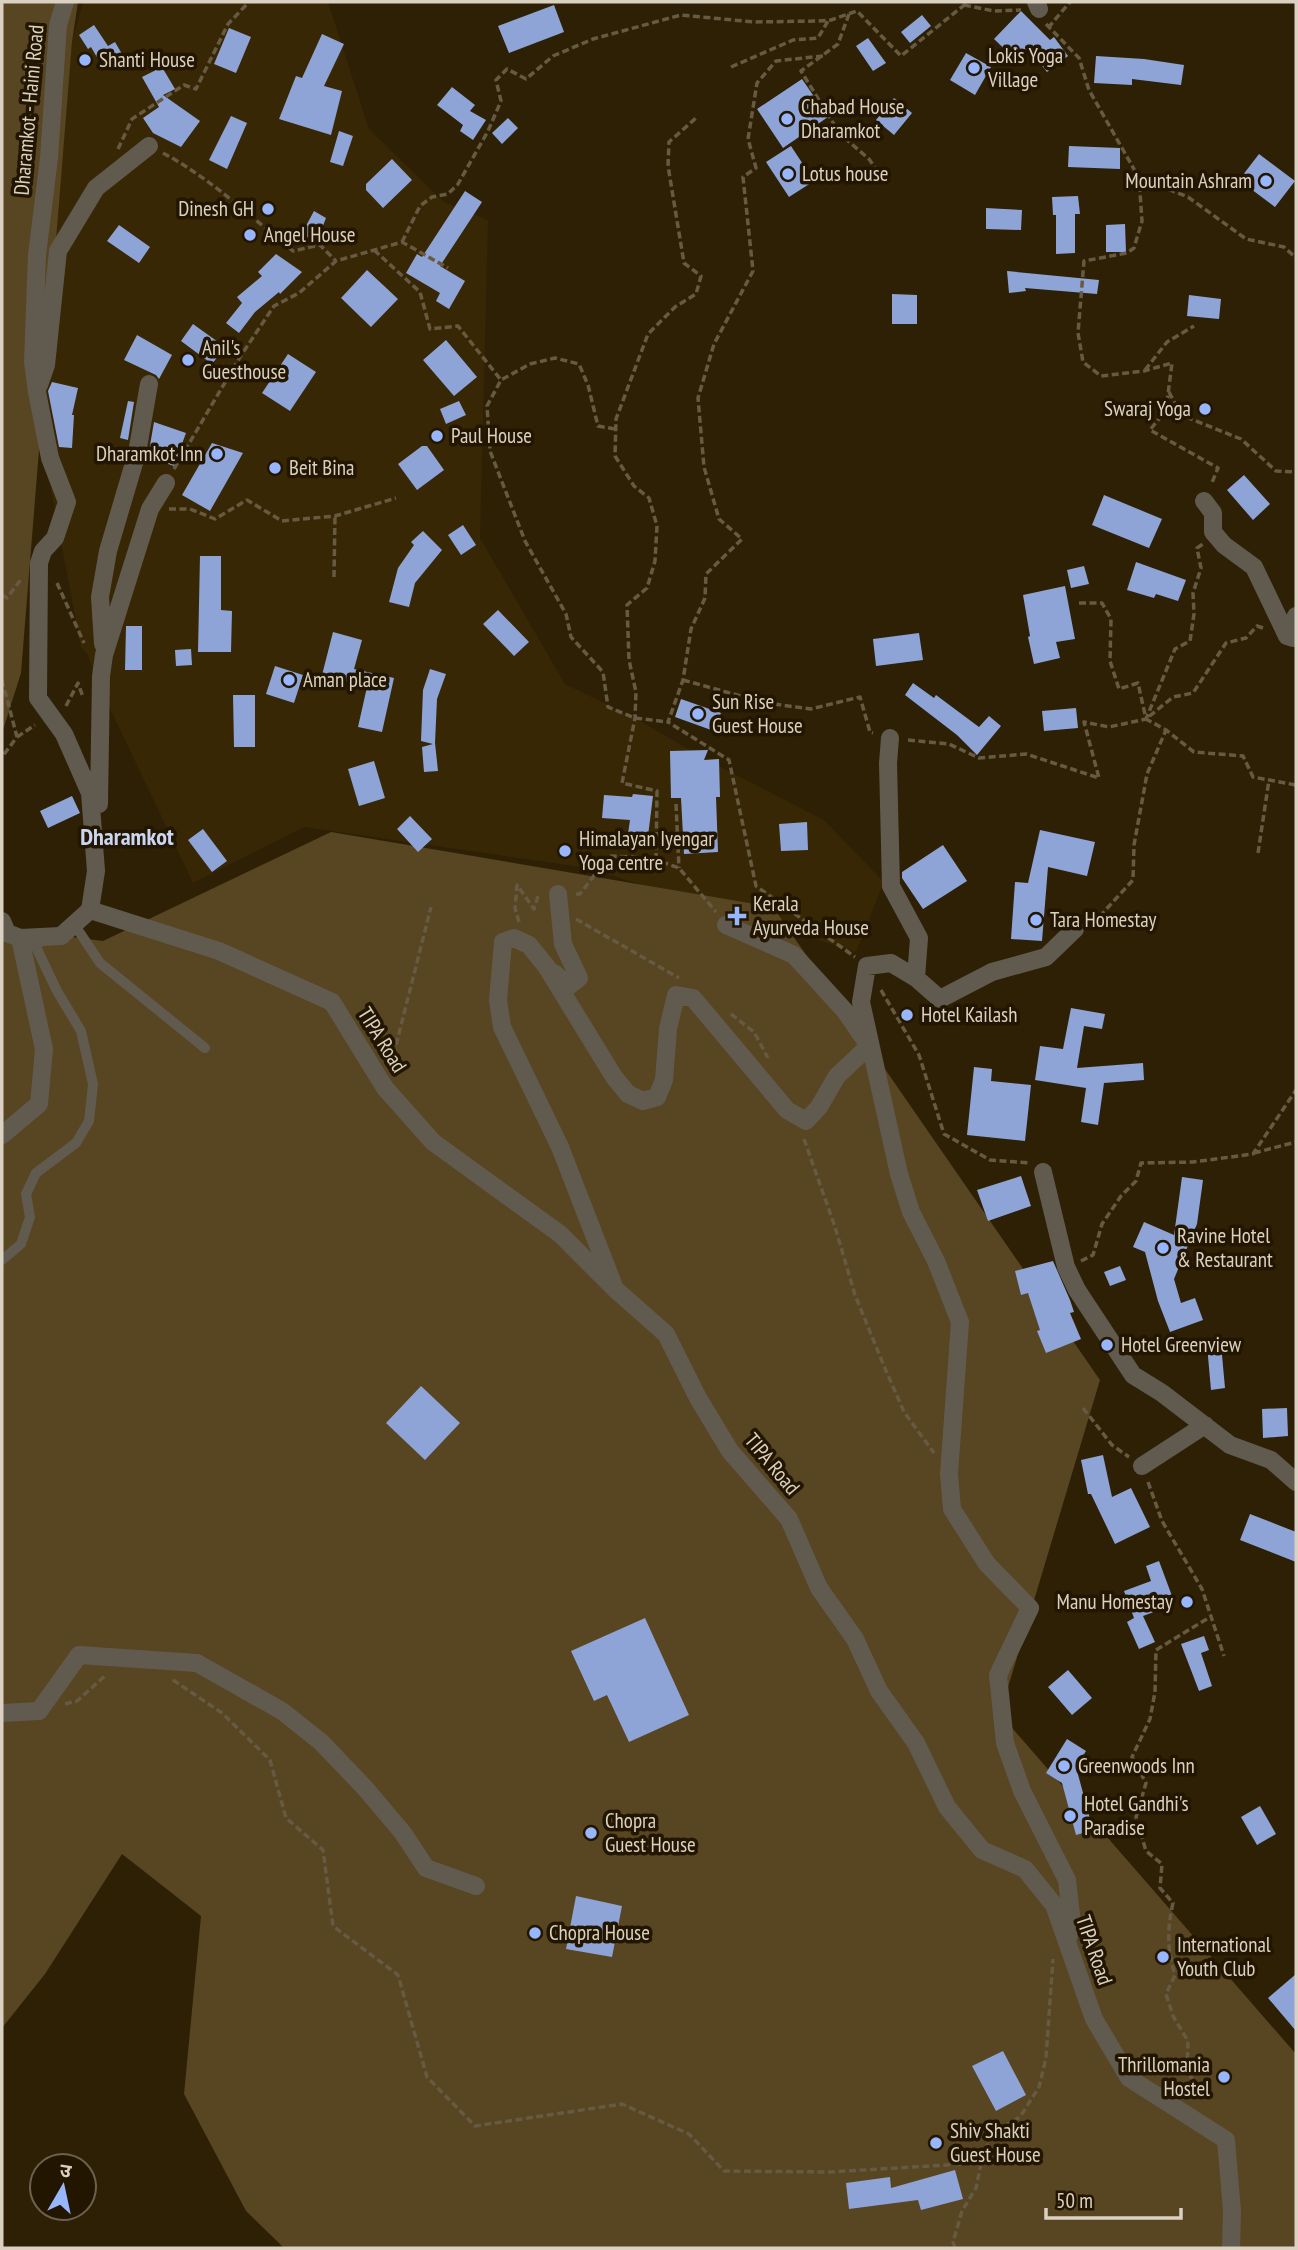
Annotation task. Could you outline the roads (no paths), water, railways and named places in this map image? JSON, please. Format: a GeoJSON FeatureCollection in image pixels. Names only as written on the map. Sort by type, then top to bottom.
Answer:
{"type":"FeatureCollection","features":[{"type":"Feature","properties":{"kind":"street","name":"Dharamkot - Haini Road"},"geometry":{"type":"LineString","coordinates":[[65,2],[58,24],[50,158],[37,255],[33,362],[50,458],[67,502],[55,538],[43,551],[39,563],[38,698],[64,734],[90,793],[96,871]]}},
{"type":"Feature","properties":{"kind":"street"},"geometry":{"type":"LineString","coordinates":[[37,392],[46,365],[58,251],[96,188],[149,146]]}},
{"type":"Feature","properties":{"kind":"street"},"geometry":{"type":"LineString","coordinates":[[104,655],[100,597],[108,551],[137,453],[149,384]]}},
{"type":"Feature","properties":{"kind":"street"},"geometry":{"type":"LineString","coordinates":[[2,921],[7,933],[20,938],[62,932],[90,910],[99,839],[94,681],[150,509],[166,483]]}},
{"type":"Feature","properties":{"kind":"street"},"geometry":{"type":"LineString","coordinates":[[1204,501],[1213,513],[1213,532],[1224,545],[1254,567],[1292,638]]}},
{"type":"Feature","properties":{"kind":"street"},"geometry":{"type":"LineString","coordinates":[[1292,638],[1296,616]]}},
{"type":"Feature","properties":{"kind":"street"},"geometry":{"type":"LineString","coordinates":[[890,738],[888,763],[891,886],[919,938],[916,978]]}},
{"type":"Feature","properties":{"kind":"street"},"geometry":{"type":"LineString","coordinates":[[553,898],[563,944],[579,978],[569,986],[525,943],[514,938],[503,942],[498,1000],[502,1027],[560,1147],[615,1289]]}},
{"type":"Feature","properties":{"kind":"street","name":"TIPA Road"},"geometry":{"type":"LineString","coordinates":[[90,910],[219,951],[332,1002],[385,1088],[433,1142],[560,1234],[615,1289],[666,1334],[698,1398],[730,1451],[789,1519],[820,1588],[855,1639],[879,1691],[916,1743],[947,1807],[982,1850],[1025,1869],[1054,1905],[1060,1945],[1094,2019],[1129,2078],[1226,2140],[1232,2211],[1231,2248]]}},
{"type":"Feature","properties":{"kind":"street"},"geometry":{"type":"LineString","coordinates":[[726,925],[794,955],[845,1011],[869,1046]]}},
{"type":"Feature","properties":{"kind":"street"},"geometry":{"type":"LineString","coordinates":[[1060,1945],[1072,1923],[1067,1880],[1022,1791],[1005,1743],[998,1675],[1030,1608],[988,1564],[952,1509],[949,1474],[960,1322],[936,1261],[911,1212],[899,1174],[860,1002],[867,966],[891,963],[916,978],[940,999],[992,972],[1046,957],[1075,929]]}},
{"type":"Feature","properties":{"kind":"street"},"geometry":{"type":"LineString","coordinates":[[2,1135],[39,1104],[43,1063],[44,1049],[20,938]]}},
{"type":"Feature","properties":{"kind":"street"},"geometry":{"type":"LineString","coordinates":[[546,966],[614,1077],[628,1094],[643,1101],[657,1097],[664,1080],[668,1029],[676,995],[693,998],[787,1110],[806,1121],[819,1107],[838,1076],[869,1046]]}},
{"type":"Feature","properties":{"kind":"street"},"geometry":{"type":"LineString","coordinates":[[1043,1172],[1066,1267],[1077,1290],[1133,1375],[1162,1393],[1230,1445],[1271,1461],[1296,1482]]}},
{"type":"Feature","properties":{"kind":"street"},"geometry":{"type":"LineString","coordinates":[[1142,1466],[1205,1425]]}},
{"type":"Feature","properties":{"kind":"street"},"geometry":{"type":"LineString","coordinates":[[2,1713],[39,1711],[79,1656],[197,1663],[282,1711],[321,1742],[404,1833],[426,1868],[476,1886]]}},
{"type":"Feature","properties":{"kind":"lane"},"geometry":{"type":"LineString","coordinates":[[2,1260],[21,1244],[30,1217],[26,1194],[36,1173],[76,1143],[89,1121],[93,1084],[82,1031],[57,991],[35,946],[62,932],[205,1048]]}},
{"type":"Feature","properties":{"kind":"place","name":"Shanti House"},"geometry":{"type":"Point","coordinates":[85,60]}},
{"type":"Feature","properties":{"kind":"place","name":"Lokis Yoga Village"},"geometry":{"type":"Point","coordinates":[974,68]}},
{"type":"Feature","properties":{"kind":"place","name":"Chabad House Dharamkot"},"geometry":{"type":"Point","coordinates":[787,119]}},
{"type":"Feature","properties":{"kind":"place","name":"Lotus house"},"geometry":{"type":"Point","coordinates":[788,174]}},
{"type":"Feature","properties":{"kind":"place","name":"Mountain Ashram"},"geometry":{"type":"Point","coordinates":[1266,181]}},
{"type":"Feature","properties":{"kind":"place","name":"Dinesh GH"},"geometry":{"type":"Point","coordinates":[268,209]}},
{"type":"Feature","properties":{"kind":"place","name":"Angel House"},"geometry":{"type":"Point","coordinates":[250,235]}},
{"type":"Feature","properties":{"kind":"place","name":"Anil's Guesthouse"},"geometry":{"type":"Point","coordinates":[188,360]}},
{"type":"Feature","properties":{"kind":"place","name":"Swaraj Yoga"},"geometry":{"type":"Point","coordinates":[1205,409]}},
{"type":"Feature","properties":{"kind":"place","name":"Paul House"},"geometry":{"type":"Point","coordinates":[437,436]}},
{"type":"Feature","properties":{"kind":"place","name":"Dharamkot Inn"},"geometry":{"type":"Point","coordinates":[217,454]}},
{"type":"Feature","properties":{"kind":"place","name":"Beit Bina"},"geometry":{"type":"Point","coordinates":[275,468]}},
{"type":"Feature","properties":{"kind":"place","name":"Aman place"},"geometry":{"type":"Point","coordinates":[289,680]}},
{"type":"Feature","properties":{"kind":"place","name":"Sun Rise Guest House"},"geometry":{"type":"Point","coordinates":[698,714]}},
{"type":"Feature","properties":{"kind":"place","name":"Himalayan Iyengar Yoga centre"},"geometry":{"type":"Point","coordinates":[565,851]}},
{"type":"Feature","properties":{"kind":"place","name":"Kerala Ayurveda House"},"geometry":{"type":"Point","coordinates":[737,916]}},
{"type":"Feature","properties":{"kind":"place","name":"Tara Homestay"},"geometry":{"type":"Point","coordinates":[1036,920]}},
{"type":"Feature","properties":{"kind":"place","name":"Hotel Kailash"},"geometry":{"type":"Point","coordinates":[907,1015]}},
{"type":"Feature","properties":{"kind":"place","name":"Ravine Hotel & Restaurant"},"geometry":{"type":"Point","coordinates":[1163,1248]}},
{"type":"Feature","properties":{"kind":"place","name":"Hotel Greenview"},"geometry":{"type":"Point","coordinates":[1107,1345]}},
{"type":"Feature","properties":{"kind":"place","name":"Manu Homestay"},"geometry":{"type":"Point","coordinates":[1187,1602]}},
{"type":"Feature","properties":{"kind":"place","name":"Greenwoods Inn"},"geometry":{"type":"Point","coordinates":[1064,1766]}},
{"type":"Feature","properties":{"kind":"place","name":"Hotel Gandhi's Paradise"},"geometry":{"type":"Point","coordinates":[1070,1816]}},
{"type":"Feature","properties":{"kind":"place","name":"Chopra Guest House"},"geometry":{"type":"Point","coordinates":[591,1833]}},
{"type":"Feature","properties":{"kind":"place","name":"Chopra House"},"geometry":{"type":"Point","coordinates":[535,1933]}},
{"type":"Feature","properties":{"kind":"place","name":"International Youth Club"},"geometry":{"type":"Point","coordinates":[1163,1957]}},
{"type":"Feature","properties":{"kind":"place","name":"Thrillomania Hostel"},"geometry":{"type":"Point","coordinates":[1224,2077]}},
{"type":"Feature","properties":{"kind":"place","name":"Shiv Shakti Guest House"},"geometry":{"type":"Point","coordinates":[936,2143]}},
{"type":"Feature","properties":{"kind":"district","name":"Dharamkot"},"geometry":{"type":"Point","coordinates":[127,837]}}]}
